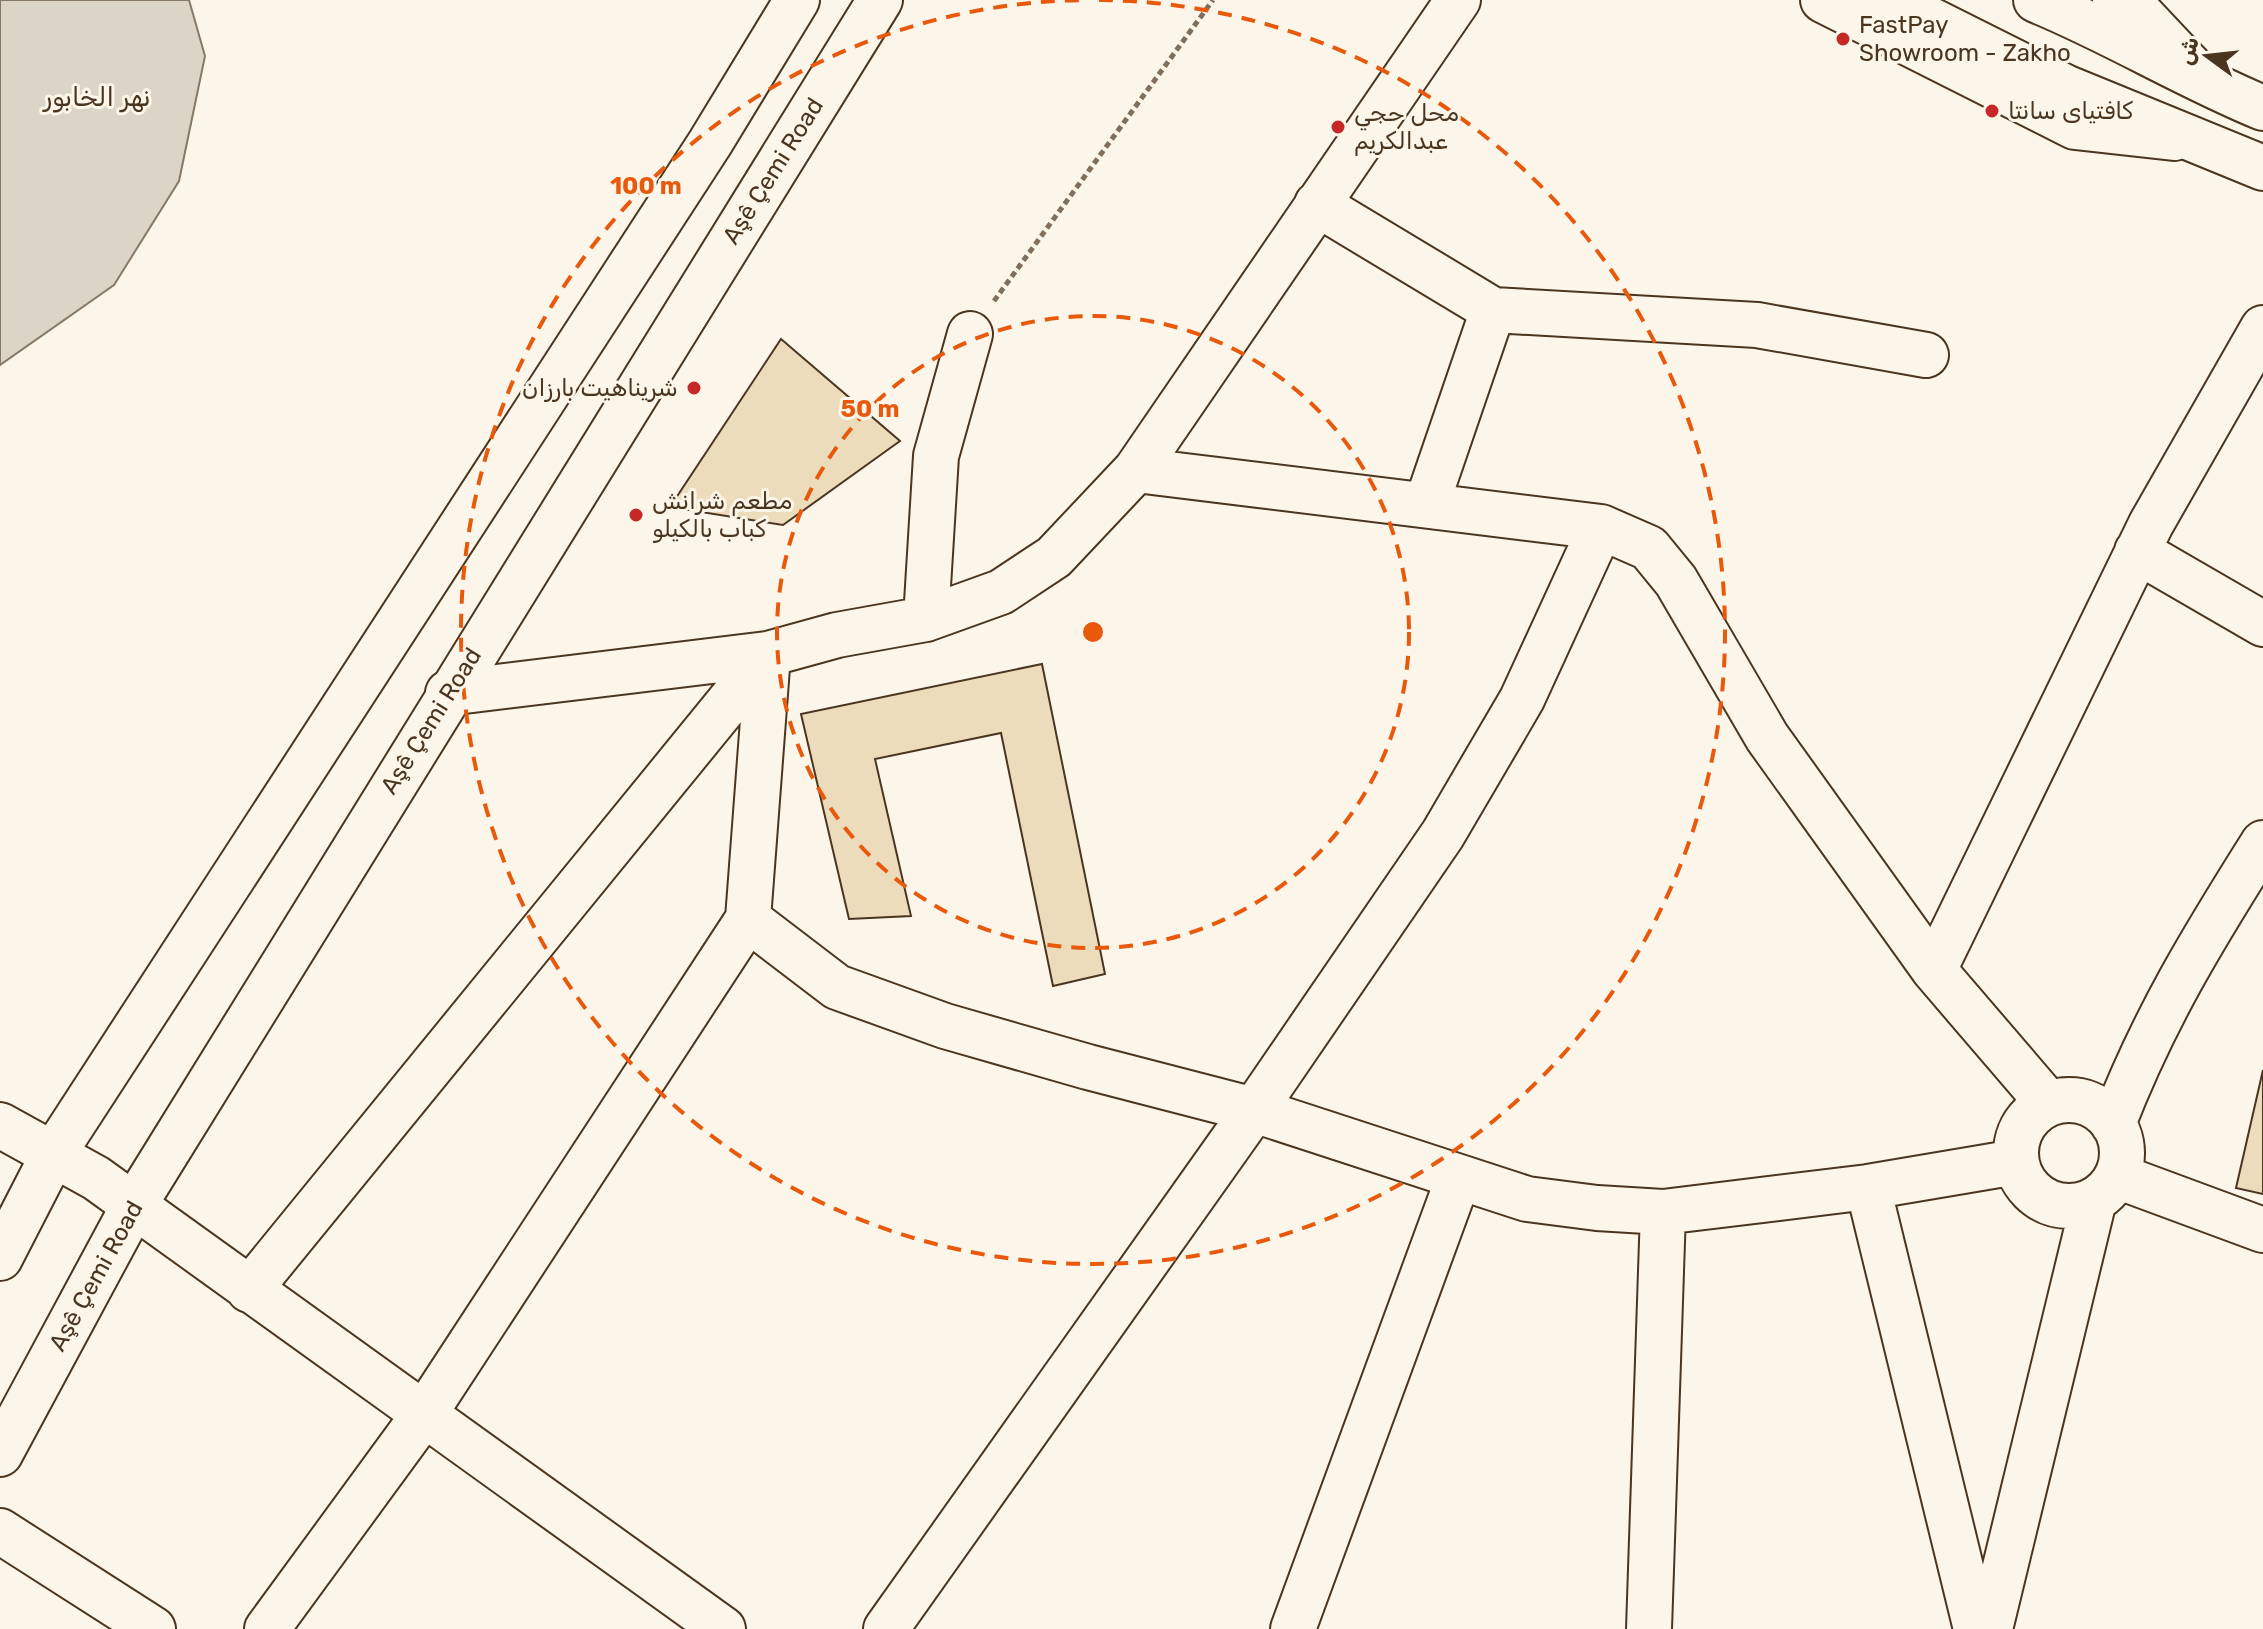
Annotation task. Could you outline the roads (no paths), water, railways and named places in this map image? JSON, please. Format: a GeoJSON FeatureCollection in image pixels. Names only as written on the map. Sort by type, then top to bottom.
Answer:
{"type":"FeatureCollection","features":[{"type":"Feature","properties":{"kind":"main road"},"geometry":{"type":"LineString","coordinates":[[0,1258],[54,1153],[710,143],[797,0]]}},
{"type":"Feature","properties":{"kind":"main road","name":"Aşê Çemi Road"},"geometry":{"type":"LineString","coordinates":[[0,1454],[133,1207],[448,693],[880,0]]}},
{"type":"Feature","properties":{"kind":"main road"},"geometry":{"type":"LineString","coordinates":[[448,693],[768,654],[837,635],[926,619],[1001,592],[1054,557],[1136,470],[1458,0]]}},
{"type":"Feature","properties":{"kind":"main road"},"geometry":{"type":"LineString","coordinates":[[1823,0],[2075,127],[2195,140]]}},
{"type":"Feature","properties":{"kind":"main road"},"geometry":{"type":"LineString","coordinates":[[1891,0],[2065,87],[2263,168]]}},
{"type":"Feature","properties":{"kind":"main road"},"geometry":{"type":"LineString","coordinates":[[2036,0],[2096,9],[2207,85],[2263,108]]}},
{"type":"Feature","properties":{"kind":"main road"},"geometry":{"type":"LineString","coordinates":[[1317,204],[1493,310],[1757,325],[1926,355]]}},
{"type":"Feature","properties":{"kind":"main road"},"geometry":{"type":"LineString","coordinates":[[1427,503],[1493,310]]}},
{"type":"Feature","properties":{"kind":"main road"},"geometry":{"type":"LineString","coordinates":[[1934,970],[2137,551],[2263,328]]}},
{"type":"Feature","properties":{"kind":"main road"},"geometry":{"type":"LineString","coordinates":[[926,619],[936,456],[970,334]]}},
{"type":"Feature","properties":{"kind":"main road"},"geometry":{"type":"LineString","coordinates":[[1136,470],[1427,503],[1601,527],[1649,548],[1676,581],[1767,737],[1934,970],[2048,1103]]}},
{"type":"Feature","properties":{"kind":"main road"},"geometry":{"type":"LineString","coordinates":[[886,1629],[1254,1110],[1443,834],[1522,699],[1601,527]]}},
{"type":"Feature","properties":{"kind":"main road"},"geometry":{"type":"LineString","coordinates":[[2137,551],[2263,624]]}},
{"type":"Feature","properties":{"kind":"main road"},"geometry":{"type":"LineString","coordinates":[[267,1629],[425,1413],[748,919],[768,654]]}},
{"type":"Feature","properties":{"kind":"main road"},"geometry":{"type":"LineString","coordinates":[[249,1290],[768,654]]}},
{"type":"Feature","properties":{"kind":"main road"},"geometry":{"type":"LineString","coordinates":[[2113,1124],[2141,1051],[2183,970],[2263,843]]}},
{"type":"Feature","properties":{"kind":"main road"},"geometry":{"type":"LineString","coordinates":[[748,919],[837,987],[973,1034],[1254,1110],[1527,1199],[1663,1212],[1868,1187],[2016,1162]]}},
{"type":"Feature","properties":{"kind":"main road"},"geometry":{"type":"LineString","coordinates":[[1990,1629],[2105,1188],[2122,1159],[2113,1124],[2101,1110],[2084,1102],[2066,1099],[2048,1103],[2033,1113],[2021,1128],[2016,1162],[2031,1192],[2045,1201],[2078,1206],[2105,1188],[2263,1230]]}},
{"type":"Feature","properties":{"kind":"main road"},"geometry":{"type":"LineString","coordinates":[[0,1125],[96,1178],[425,1413],[703,1624]]}},
{"type":"Feature","properties":{"kind":"main road"},"geometry":{"type":"LineString","coordinates":[[1293,1629],[1458,1179]]}},
{"type":"Feature","properties":{"kind":"main road"},"geometry":{"type":"LineString","coordinates":[[1868,1187],[1976,1629]]}},
{"type":"Feature","properties":{"kind":"main road"},"geometry":{"type":"LineString","coordinates":[[1649,1629],[1663,1212]]}},
{"type":"Feature","properties":{"kind":"main road"},"geometry":{"type":"LineString","coordinates":[[0,1531],[153,1629]]}},
{"type":"Feature","properties":{"kind":"water","name":"نهر الخابور"},"geometry":{"type":"Polygon","coordinates":[[[0,0],[189,0],[205,56],[179,181],[114,285],[0,365],[0,0]]]}},
{"type":"Feature","properties":{"kind":"place","name":"FastPay Showroom - Zakho"},"geometry":{"type":"Point","coordinates":[1843,39]}},
{"type":"Feature","properties":{"kind":"place","name":"کافتیای سانتا"},"geometry":{"type":"Point","coordinates":[1992,111]}},
{"type":"Feature","properties":{"kind":"place","name":"محل حجي عبدالكريم"},"geometry":{"type":"Point","coordinates":[1338,127]}},
{"type":"Feature","properties":{"kind":"place","name":"شريناهيت بارزان"},"geometry":{"type":"Point","coordinates":[694,388]}},
{"type":"Feature","properties":{"kind":"place","name":"مطعم شرانش كباب بالكيلو"},"geometry":{"type":"Point","coordinates":[636,515]}}]}
